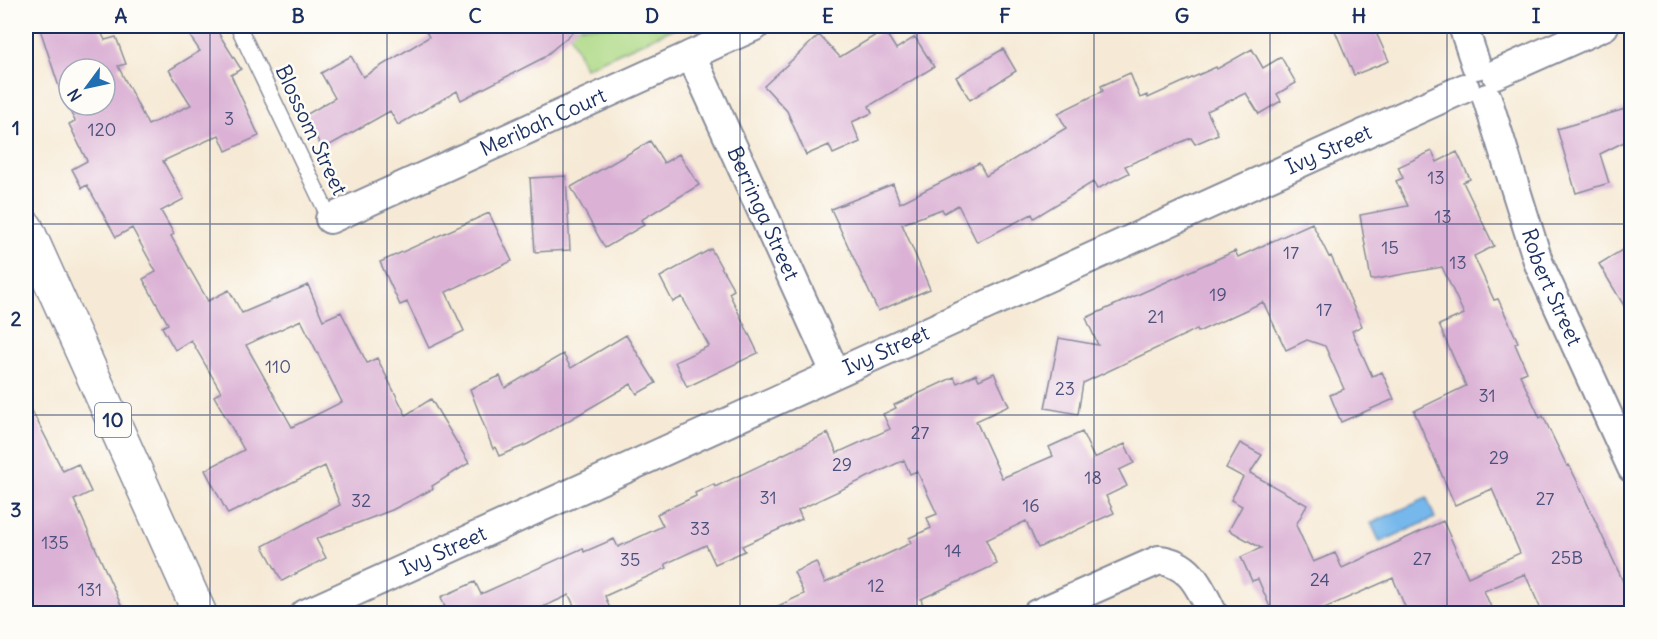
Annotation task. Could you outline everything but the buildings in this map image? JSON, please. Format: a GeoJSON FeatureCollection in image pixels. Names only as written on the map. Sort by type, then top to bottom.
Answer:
{"type":"FeatureCollection","features":[{"type":"Feature","properties":{"kind":"highway","name":"10"},"geometry":{"type":"LineString","coordinates":[[26,227],[200,614]]}},
{"type":"Feature","properties":{"kind":"street","name":"Meribah Court"},"geometry":{"type":"LineString","coordinates":[[330,219],[755,26]]}},
{"type":"Feature","properties":{"kind":"street","name":"Robert Street"},"geometry":{"type":"LineString","coordinates":[[1463,26],[1539,264],[1632,468]]}},
{"type":"Feature","properties":{"kind":"street","name":"Ivy Street"},"geometry":{"type":"LineString","coordinates":[[305,614],[835,372],[1604,26]]}},
{"type":"Feature","properties":{"kind":"street","name":"Berringa Street"},"geometry":{"type":"LineString","coordinates":[[691,54],[835,372]]}},
{"type":"Feature","properties":{"kind":"street"},"geometry":{"type":"LineString","coordinates":[[1037,614],[1159,560],[1181,565],[1191,573],[1213,614]]}},
{"type":"Feature","properties":{"kind":"lane","name":"Blossom Street"},"geometry":{"type":"LineString","coordinates":[[238,26],[330,219]]}},
{"type":"Feature","properties":{"kind":"green space"},"geometry":{"type":"Polygon","coordinates":[[[566,26],[679,26],[585,68],[566,26]]]}},
{"type":"Feature","properties":{"kind":"water"},"geometry":{"type":"Polygon","coordinates":[[[1427,498],[1435,518],[1380,542],[1371,523],[1427,498]]]}}]}
